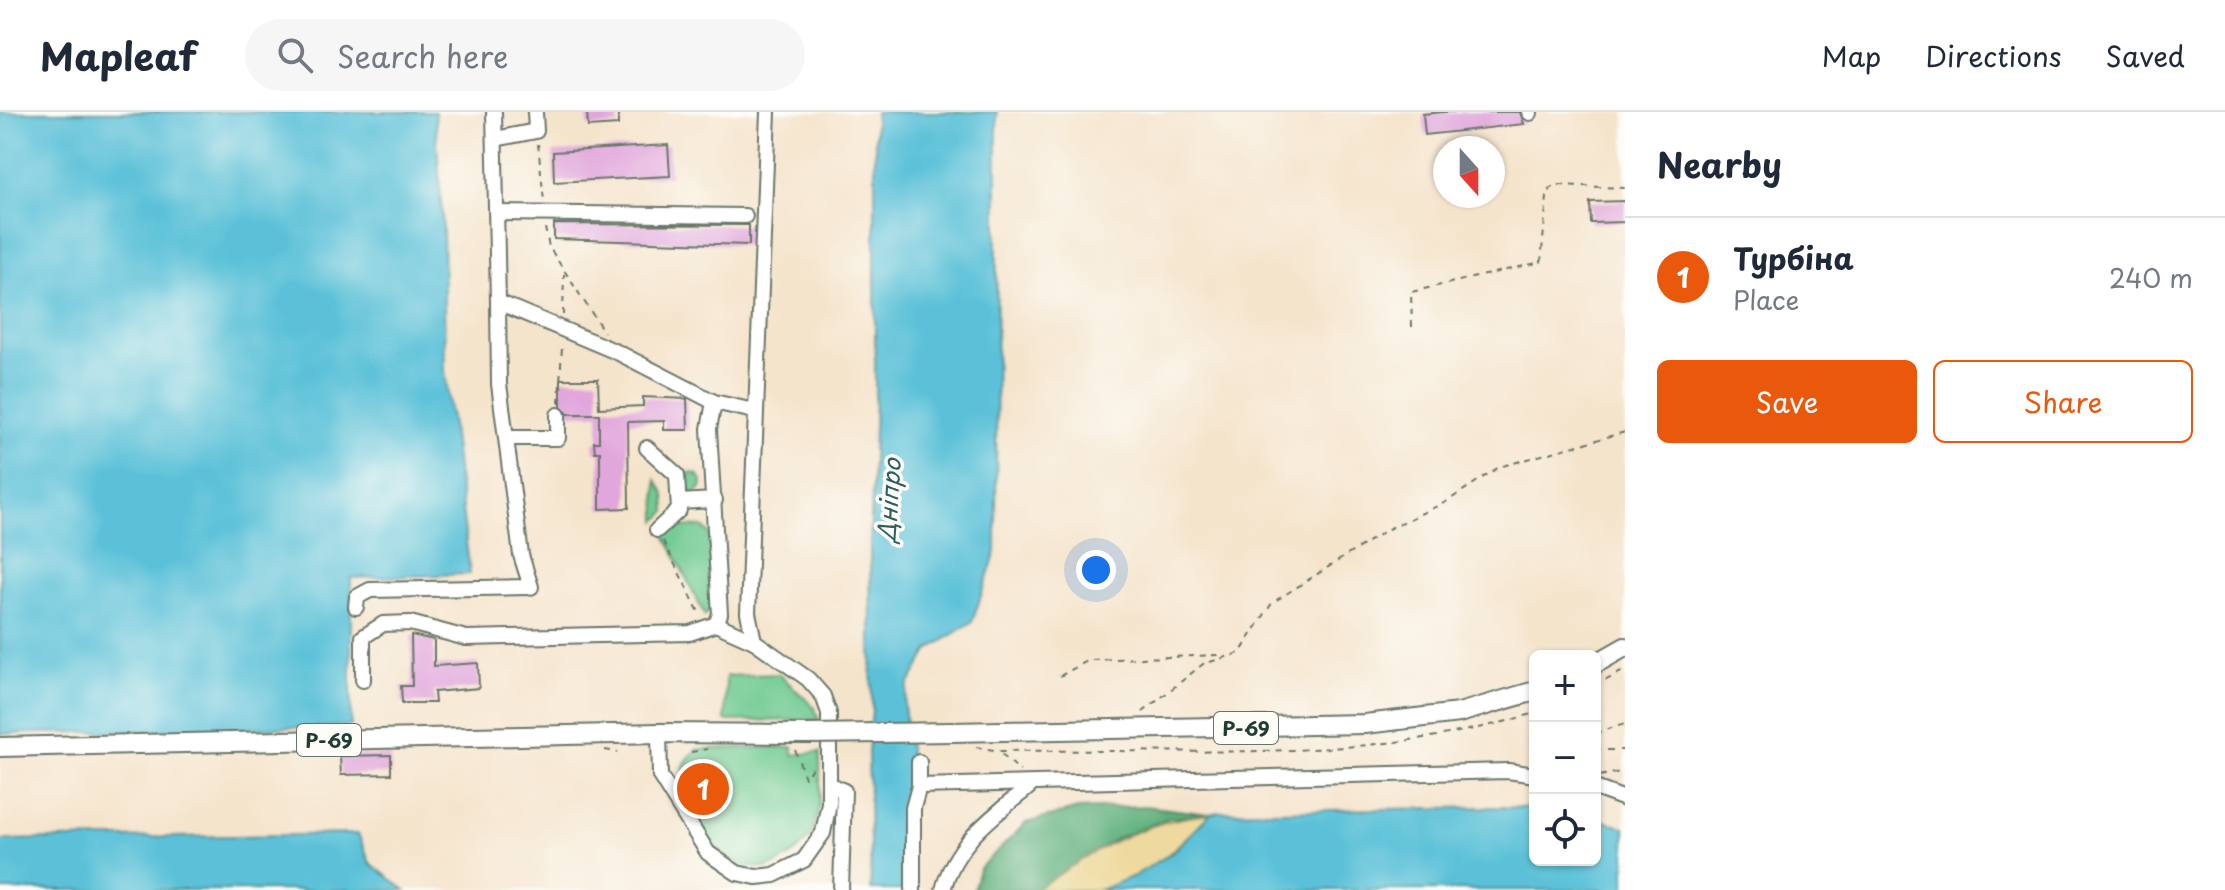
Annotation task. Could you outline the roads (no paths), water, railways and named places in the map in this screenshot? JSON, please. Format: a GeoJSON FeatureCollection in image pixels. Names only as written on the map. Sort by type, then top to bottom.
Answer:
{"type":"FeatureCollection","features":[{"type":"Feature","properties":{"kind":"main road"},"geometry":{"type":"LineString","coordinates":[[1601,661],[1625,647]]}},
{"type":"Feature","properties":{"kind":"main road","name":"Р-69"},"geometry":{"type":"LineString","coordinates":[[0,747],[659,733],[1303,727],[1423,720],[1499,704],[1529,693]]}},
{"type":"Feature","properties":{"kind":"street"},"geometry":{"type":"LineString","coordinates":[[356,607],[357,597],[370,590],[531,587],[521,555],[496,355],[498,302],[494,112]]}},
{"type":"Feature","properties":{"kind":"street"},"geometry":{"type":"LineString","coordinates":[[495,139],[536,131],[535,112]]}},
{"type":"Feature","properties":{"kind":"street"},"geometry":{"type":"LineString","coordinates":[[754,641],[748,613],[768,112]]}},
{"type":"Feature","properties":{"kind":"street"},"geometry":{"type":"LineString","coordinates":[[497,213],[745,216]]}},
{"type":"Feature","properties":{"kind":"street"},"geometry":{"type":"LineString","coordinates":[[498,302],[619,353],[714,402],[754,411]]}},
{"type":"Feature","properties":{"kind":"street"},"geometry":{"type":"LineString","coordinates":[[714,402],[709,429],[720,614],[716,624]]}},
{"type":"Feature","properties":{"kind":"street"},"geometry":{"type":"LineString","coordinates":[[507,438],[558,438],[558,415]]}},
{"type":"Feature","properties":{"kind":"street"},"geometry":{"type":"LineString","coordinates":[[647,448],[677,475],[679,510],[657,530]]}},
{"type":"Feature","properties":{"kind":"street"},"geometry":{"type":"LineString","coordinates":[[679,502],[715,500]]}},
{"type":"Feature","properties":{"kind":"street"},"geometry":{"type":"LineString","coordinates":[[363,680],[363,637],[383,624],[410,623],[466,638],[690,633],[716,624],[754,641],[808,679],[823,696],[829,713],[829,784],[823,833],[804,860],[774,875],[737,873],[708,853],[660,776],[659,733]]}},
{"type":"Feature","properties":{"kind":"street"},"geometry":{"type":"LineString","coordinates":[[913,890],[913,808],[919,786],[919,762]]}},
{"type":"Feature","properties":{"kind":"street"},"geometry":{"type":"LineString","coordinates":[[919,786],[1030,786],[1508,771],[1529,774]]}},
{"type":"Feature","properties":{"kind":"street"},"geometry":{"type":"LineString","coordinates":[[829,784],[844,791],[841,890]]}},
{"type":"Feature","properties":{"kind":"street"},"geometry":{"type":"LineString","coordinates":[[943,890],[966,843],[986,819],[1030,786]]}},
{"type":"Feature","properties":{"kind":"street"},"geometry":{"type":"LineString","coordinates":[[1601,790],[1625,799]]}},
{"type":"Feature","properties":{"kind":"water"},"geometry":{"type":"Polygon","coordinates":[[[0,112],[435,112],[443,231],[445,370],[470,574],[351,578],[351,726],[0,734],[0,112]]]}},
{"type":"Feature","properties":{"kind":"water","name":"Дніпро"},"geometry":{"type":"Polygon","coordinates":[[[875,112],[997,112],[996,552],[972,622],[929,650],[908,685],[904,705],[909,748],[906,890],[871,890],[868,751],[872,711],[870,551],[875,396],[875,112]]]}},
{"type":"Feature","properties":{"kind":"water"},"geometry":{"type":"Polygon","coordinates":[[[1529,808],[1529,866],[1601,866],[1601,820],[1625,828],[1625,890],[1100,890],[1134,876],[1173,852],[1210,814],[1529,808]]]}},
{"type":"Feature","properties":{"kind":"water"},"geometry":{"type":"Polygon","coordinates":[[[358,834],[370,863],[405,890],[0,890],[0,840],[358,834]]]}},
{"type":"Feature","properties":{"kind":"place","name":"Турбіна"},"geometry":{"type":"Point","coordinates":[703,789]}}]}
